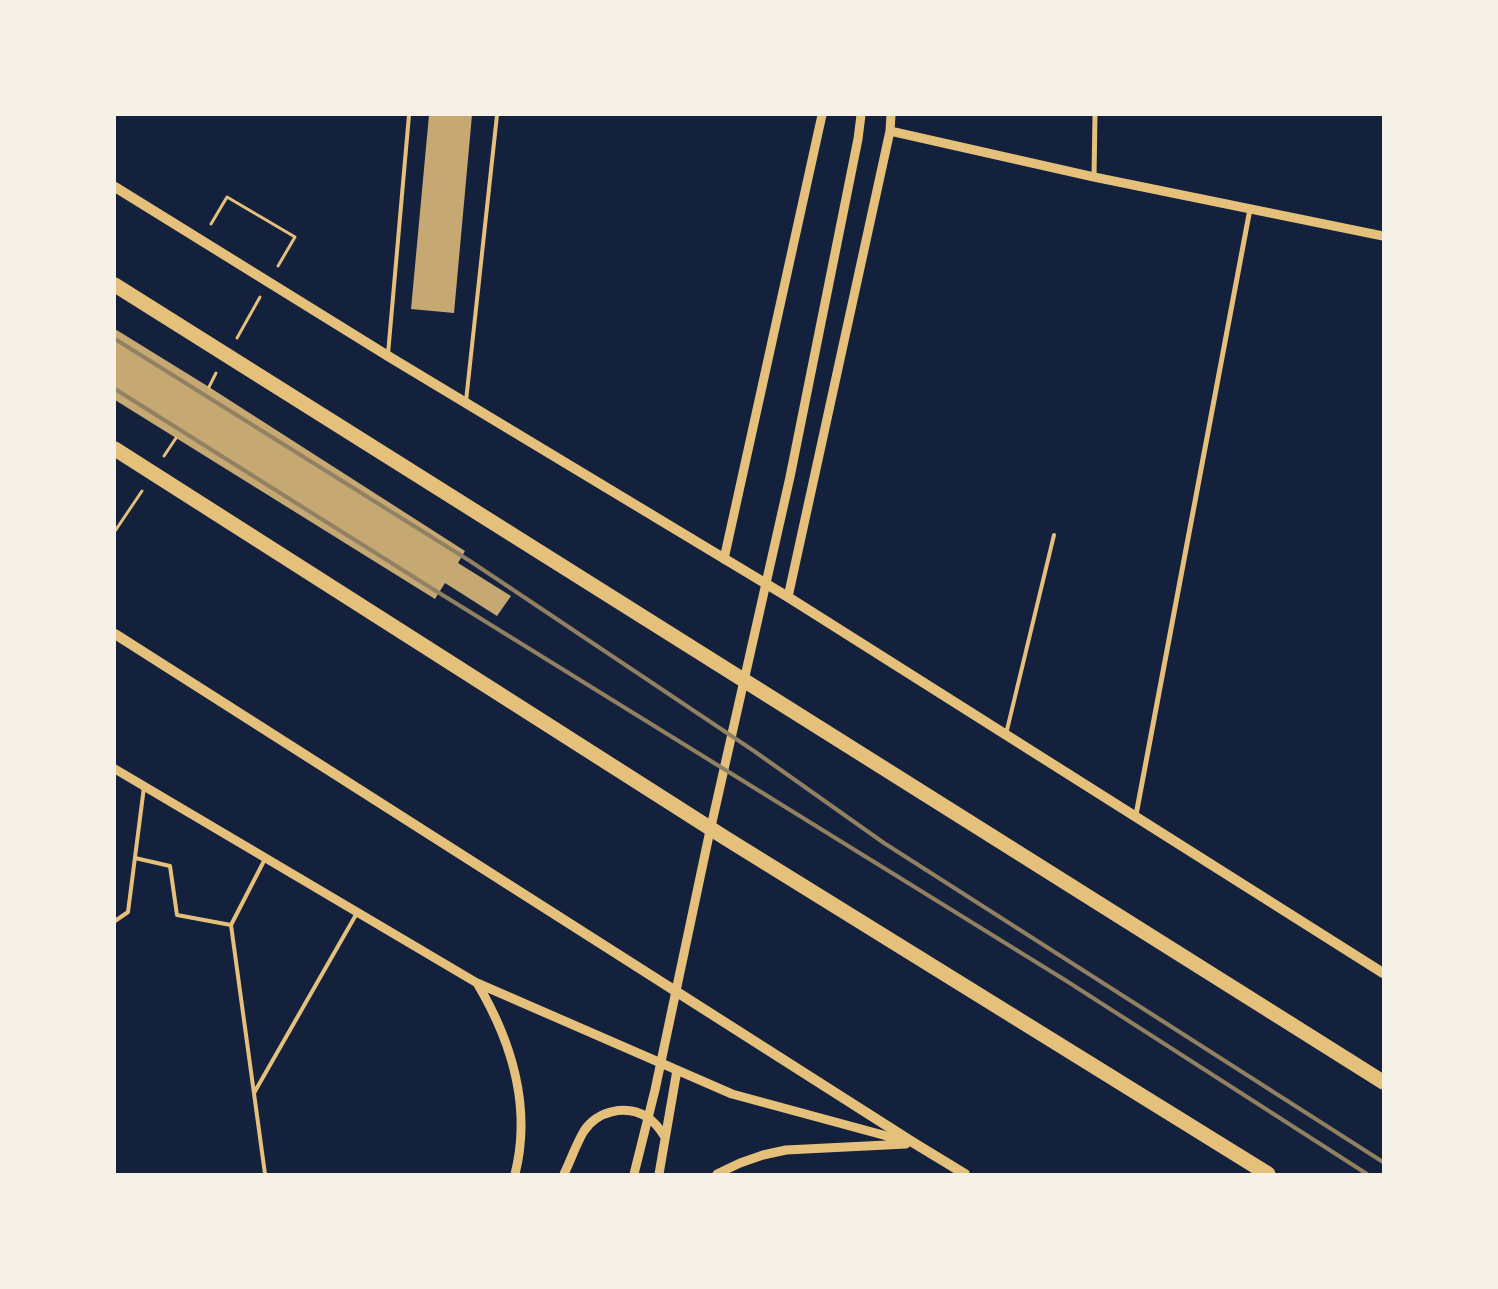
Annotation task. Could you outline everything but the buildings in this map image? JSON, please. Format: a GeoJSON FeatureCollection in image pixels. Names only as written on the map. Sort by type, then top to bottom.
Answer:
{"type":"FeatureCollection","features":[{"type":"Feature","properties":{"kind":"highway"},"geometry":{"type":"LineString","coordinates":[[115,274],[178,325]]}},
{"type":"Feature","properties":{"kind":"highway"},"geometry":{"type":"LineString","coordinates":[[115,286],[1383,1082]]}},
{"type":"Feature","properties":{"kind":"highway"},"geometry":{"type":"LineString","coordinates":[[115,449],[726,839],[1268,1174]]}},
{"type":"Feature","properties":{"kind":"main road"},"geometry":{"type":"LineString","coordinates":[[115,187],[465,403],[788,597],[1383,973]]}},
{"type":"Feature","properties":{"kind":"main road"},"geometry":{"type":"LineString","coordinates":[[115,634],[958,1172]]}},
{"type":"Feature","properties":{"kind":"street"},"geometry":{"type":"LineString","coordinates":[[634,1174],[655,1090],[706,850],[790,477],[858,139],[861,115]]}},
{"type":"Feature","properties":{"kind":"street"},"geometry":{"type":"LineString","coordinates":[[788,597],[890,131],[891,115]]}},
{"type":"Feature","properties":{"kind":"street"},"geometry":{"type":"LineString","coordinates":[[1094,177],[1096,115]]}},
{"type":"Feature","properties":{"kind":"street"},"geometry":{"type":"LineString","coordinates":[[724,559],[819,116]]}},
{"type":"Feature","properties":{"kind":"street"},"geometry":{"type":"LineString","coordinates":[[890,131],[1094,177],[1383,236]]}},
{"type":"Feature","properties":{"kind":"street"},"geometry":{"type":"LineString","coordinates":[[1136,816],[1250,209]]}},
{"type":"Feature","properties":{"kind":"street"},"geometry":{"type":"LineString","coordinates":[[115,769],[477,983],[732,1094],[914,1143]]}},
{"type":"Feature","properties":{"kind":"street"},"geometry":{"type":"LineString","coordinates":[[477,983],[492,1008],[504,1034],[516,1081],[520,1117],[515,1174]]}},
{"type":"Feature","properties":{"kind":"street"},"geometry":{"type":"LineString","coordinates":[[659,1174],[677,1070]]}},
{"type":"Feature","properties":{"kind":"street"},"geometry":{"type":"LineString","coordinates":[[564,1174],[584,1131],[594,1120],[606,1113],[619,1110],[633,1111],[646,1116],[657,1125],[665,1137]]}},
{"type":"Feature","properties":{"kind":"street"},"geometry":{"type":"LineString","coordinates":[[717,1174],[763,1155],[786,1150],[914,1143]]}},
{"type":"Feature","properties":{"kind":"lane"},"geometry":{"type":"LineString","coordinates":[[388,356],[409,115]]}},
{"type":"Feature","properties":{"kind":"lane"},"geometry":{"type":"LineString","coordinates":[[465,403],[497,115]]}},
{"type":"Feature","properties":{"kind":"lane"},"geometry":{"type":"LineString","coordinates":[[1006,734],[1054,535]]}},
{"type":"Feature","properties":{"kind":"lane"},"geometry":{"type":"LineString","coordinates":[[115,921],[128,912],[144,787]]}},
{"type":"Feature","properties":{"kind":"lane"},"geometry":{"type":"LineString","coordinates":[[135,858],[170,866],[176,915],[231,925]]}},
{"type":"Feature","properties":{"kind":"lane"},"geometry":{"type":"LineString","coordinates":[[265,858],[231,925],[265,1174]]}},
{"type":"Feature","properties":{"kind":"lane"},"geometry":{"type":"LineString","coordinates":[[254,1093],[358,913]]}},
{"type":"Feature","properties":{"kind":"path"},"geometry":{"type":"LineString","coordinates":[[202,240],[227,197],[295,237],[276,270]]}},
{"type":"Feature","properties":{"kind":"path"},"geometry":{"type":"LineString","coordinates":[[233,345],[261,295]]}},
{"type":"Feature","properties":{"kind":"path"},"geometry":{"type":"LineString","coordinates":[[209,387],[218,370]]}},
{"type":"Feature","properties":{"kind":"railway"},"geometry":{"type":"LineString","coordinates":[[115,339],[470,561],[754,751],[884,843],[1383,1162]]}},
{"type":"Feature","properties":{"kind":"railway"},"geometry":{"type":"LineString","coordinates":[[115,389],[428,586],[1065,980],[1367,1174]]}}]}
